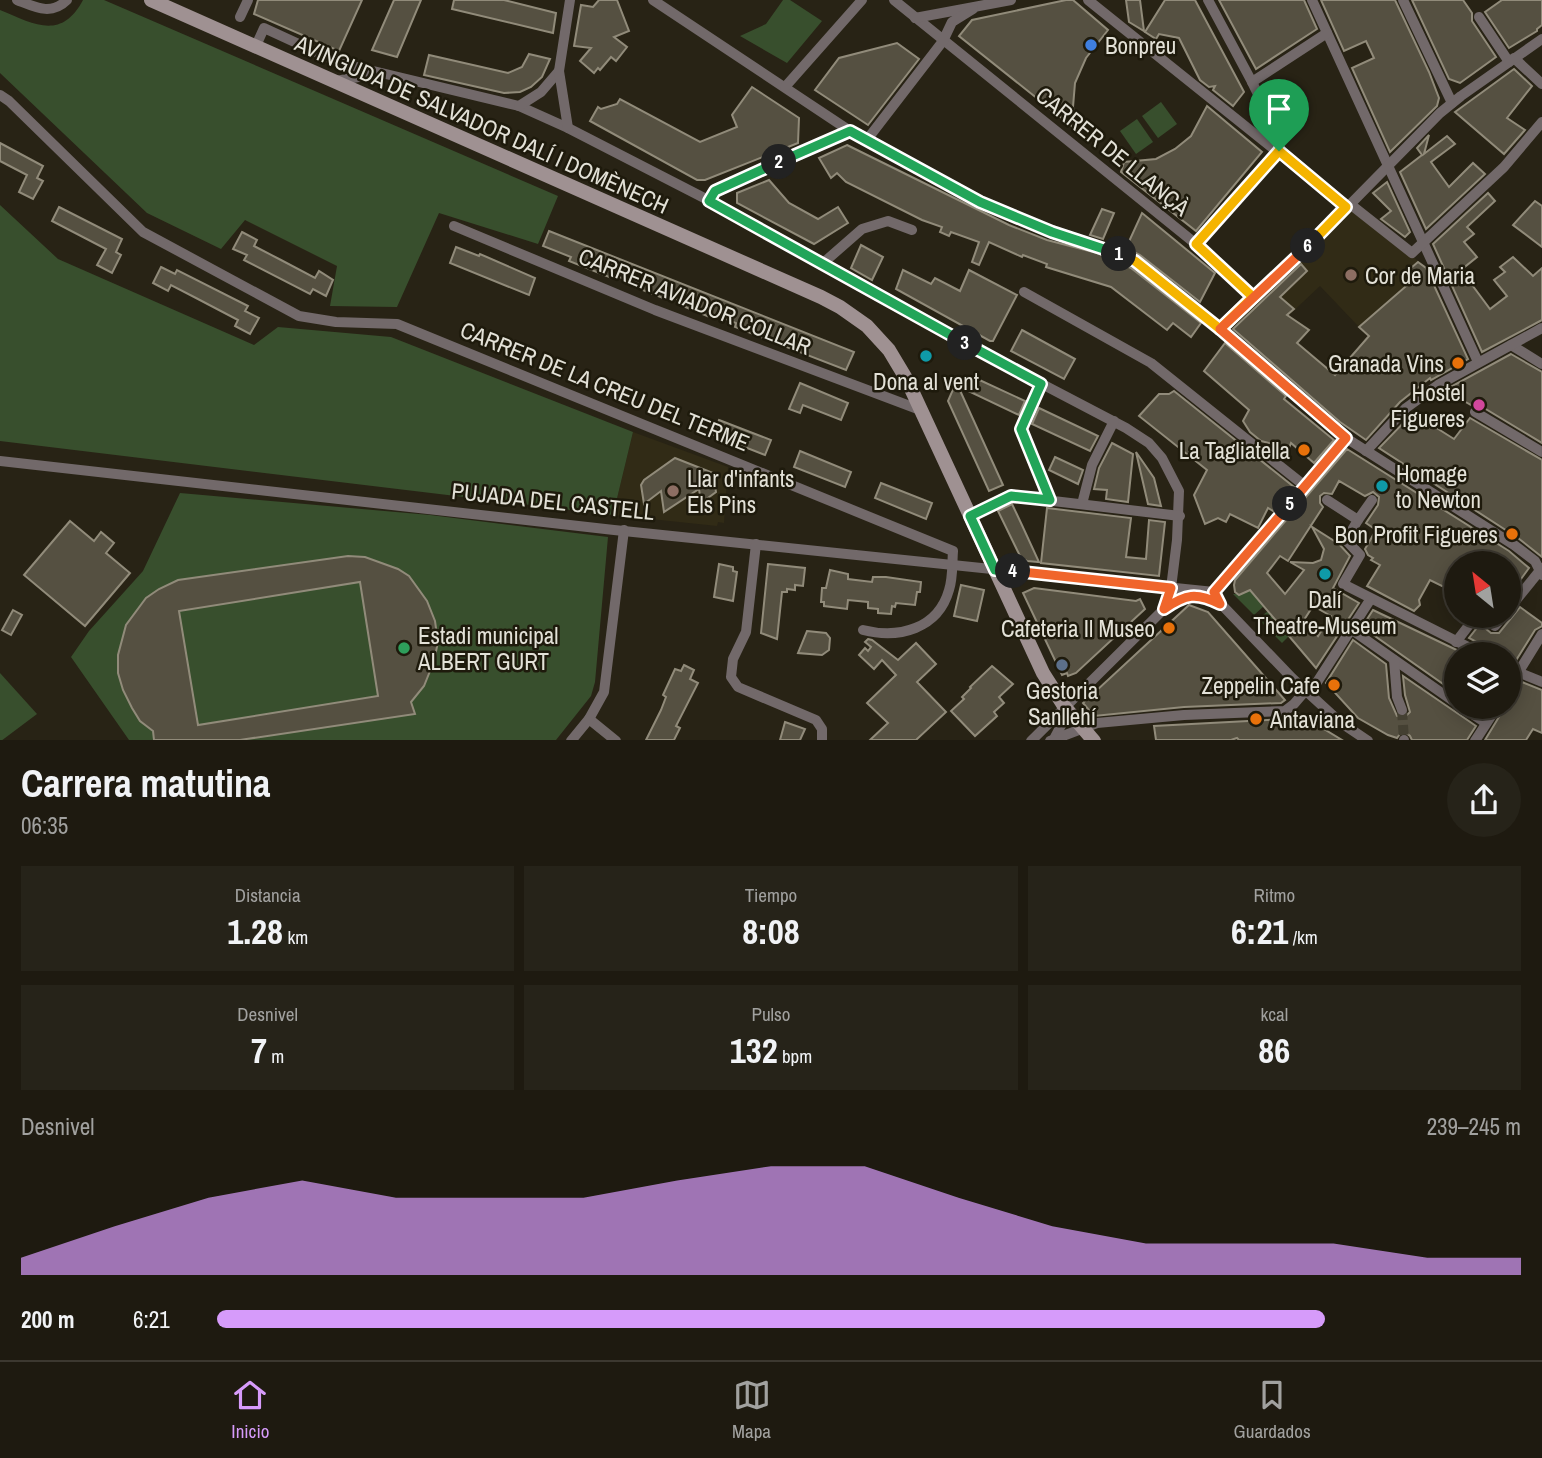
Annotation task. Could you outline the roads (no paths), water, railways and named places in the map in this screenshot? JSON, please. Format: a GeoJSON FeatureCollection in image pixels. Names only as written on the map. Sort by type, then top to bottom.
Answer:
{"type":"FeatureCollection","features":[{"type":"Feature","properties":{"kind":"main road","name":"AVINGUDA DE SALVADOR DALÍ I DOMÈNECH"},"geometry":{"type":"LineString","coordinates":[[159,2],[180,6],[255,48],[788,282],[840,307],[867,326],[889,350],[923,411],[1042,673],[1064,706],[1094,740]]}},
{"type":"Feature","properties":{"kind":"street"},"geometry":{"type":"LineString","coordinates":[[17,0],[43,9],[58,7],[67,0]]}},
{"type":"Feature","properties":{"kind":"street"},"geometry":{"type":"LineString","coordinates":[[240,17],[248,0]]}},
{"type":"Feature","properties":{"kind":"street"},"geometry":{"type":"LineString","coordinates":[[568,128],[559,71],[570,0]]}},
{"type":"Feature","properties":{"kind":"street"},"geometry":{"type":"LineString","coordinates":[[653,0],[866,141],[980,202],[1052,232],[1106,248],[1135,261],[1220,329],[1346,438],[1473,517],[1539,569],[1521,594]]}},
{"type":"Feature","properties":{"kind":"street"},"geometry":{"type":"LineString","coordinates":[[785,87],[862,0]]}},
{"type":"Feature","properties":{"kind":"street","name":"CARRER DE LLANÇÀ"},"geometry":{"type":"LineString","coordinates":[[894,0],[1196,244],[1253,297]]}},
{"type":"Feature","properties":{"kind":"street"},"geometry":{"type":"LineString","coordinates":[[915,18],[1011,0]]}},
{"type":"Feature","properties":{"kind":"street"},"geometry":{"type":"LineString","coordinates":[[1088,0],[1412,253],[1504,167],[1542,122]]}},
{"type":"Feature","properties":{"kind":"street"},"geometry":{"type":"LineString","coordinates":[[1196,244],[1279,151],[1279,137],[1208,0]]}},
{"type":"Feature","properties":{"kind":"street"},"geometry":{"type":"LineString","coordinates":[[1312,0],[1478,362]]}},
{"type":"Feature","properties":{"kind":"street"},"geometry":{"type":"LineString","coordinates":[[1403,0],[1452,103]]}},
{"type":"Feature","properties":{"kind":"street"},"geometry":{"type":"LineString","coordinates":[[866,141],[943,41],[952,22],[972,9]]}},
{"type":"Feature","properties":{"kind":"street"},"geometry":{"type":"LineString","coordinates":[[1479,17],[1511,60],[1542,84]]}},
{"type":"Feature","properties":{"kind":"street"},"geometry":{"type":"LineString","coordinates":[[255,48],[264,28],[340,63],[519,106],[568,128],[709,201],[965,343],[1114,421],[1149,443],[1162,458],[1179,491],[1180,516],[1171,588],[1164,609]]}},
{"type":"Feature","properties":{"kind":"street"},"geometry":{"type":"LineString","coordinates":[[1252,82],[1327,33]]}},
{"type":"Feature","properties":{"kind":"street"},"geometry":{"type":"LineString","coordinates":[[1220,329],[1452,103],[1542,38]]}},
{"type":"Feature","properties":{"kind":"street"},"geometry":{"type":"LineString","coordinates":[[519,106],[541,92],[559,71]]}},
{"type":"Feature","properties":{"kind":"street"},"geometry":{"type":"LineString","coordinates":[[332,82],[381,74]]}},
{"type":"Feature","properties":{"kind":"street"},"geometry":{"type":"LineString","coordinates":[[541,92],[547,119]]}},
{"type":"Feature","properties":{"kind":"street","name":"CARRER DE LA CREU DEL TERME"},"geometry":{"type":"LineString","coordinates":[[0,95],[143,232],[299,316],[336,322],[397,324],[953,551],[952,566]]}},
{"type":"Feature","properties":{"kind":"street"},"geometry":{"type":"LineString","coordinates":[[709,201],[715,191],[850,131]]}},
{"type":"Feature","properties":{"kind":"street"},"geometry":{"type":"LineString","coordinates":[[822,264],[862,229],[888,221],[912,230]]}},
{"type":"Feature","properties":{"kind":"street","name":"CARRER AVIADOR COLLAR"},"geometry":{"type":"LineString","coordinates":[[454,226],[655,310],[923,411]]}},
{"type":"Feature","properties":{"kind":"street"},"geometry":{"type":"LineString","coordinates":[[1024,292],[1151,363],[1305,486]]}},
{"type":"Feature","properties":{"kind":"street"},"geometry":{"type":"LineString","coordinates":[[1367,451],[1406,408],[1438,385],[1542,328]]}},
{"type":"Feature","properties":{"kind":"street"},"geometry":{"type":"LineString","coordinates":[[1511,345],[1542,365]]}},
{"type":"Feature","properties":{"kind":"street"},"geometry":{"type":"LineString","coordinates":[[1041,384],[1021,429],[1050,500]]}},
{"type":"Feature","properties":{"kind":"street"},"geometry":{"type":"LineString","coordinates":[[1475,412],[1542,452]]}},
{"type":"Feature","properties":{"kind":"street"},"geometry":{"type":"LineString","coordinates":[[1082,504],[1092,465],[1114,421]]}},
{"type":"Feature","properties":{"kind":"street"},"geometry":{"type":"LineString","coordinates":[[1220,604],[1214,592],[1346,438]]}},
{"type":"Feature","properties":{"kind":"street","name":"PUJADA DEL CASTELL"},"geometry":{"type":"LineString","coordinates":[[0,461],[952,566],[1214,592]]}},
{"type":"Feature","properties":{"kind":"street"},"geometry":{"type":"LineString","coordinates":[[970,516],[1011,496],[1180,516]]}},
{"type":"Feature","properties":{"kind":"street"},"geometry":{"type":"LineString","coordinates":[[1327,500],[1359,520]]}},
{"type":"Feature","properties":{"kind":"street"},"geometry":{"type":"LineString","coordinates":[[1372,500],[1346,540],[1360,555],[1343,584],[1455,642],[1466,628]]}},
{"type":"Feature","properties":{"kind":"street"},"geometry":{"type":"LineString","coordinates":[[571,740],[589,719],[604,692],[624,530]]}},
{"type":"Feature","properties":{"kind":"street"},"geometry":{"type":"LineString","coordinates":[[756,544],[746,632],[733,659],[731,677],[737,687],[816,720],[822,729],[822,740]]}},
{"type":"Feature","properties":{"kind":"street"},"geometry":{"type":"LineString","coordinates":[[863,630],[889,634],[919,628],[934,617],[944,603],[950,589],[952,566]]}},
{"type":"Feature","properties":{"kind":"street"},"geometry":{"type":"LineString","coordinates":[[1031,740],[1164,609],[1192,595],[1220,604],[1340,722],[1368,740]]}},
{"type":"Feature","properties":{"kind":"street"},"geometry":{"type":"LineString","coordinates":[[1053,739],[1097,723],[1284,710],[1308,691],[1352,630],[1368,599]]}},
{"type":"Feature","properties":{"kind":"street"},"geometry":{"type":"LineString","coordinates":[[1352,630],[1444,695]]}},
{"type":"Feature","properties":{"kind":"street"},"geometry":{"type":"LineString","coordinates":[[1521,661],[1542,635]]}},
{"type":"Feature","properties":{"kind":"street"},"geometry":{"type":"LineString","coordinates":[[1394,660],[1402,710]]}},
{"type":"Feature","properties":{"kind":"street"},"geometry":{"type":"LineString","coordinates":[[1521,673],[1542,682]]}},
{"type":"Feature","properties":{"kind":"street"},"geometry":{"type":"LineString","coordinates":[[1053,739],[1065,718],[1064,706]]}},
{"type":"Feature","properties":{"kind":"street"},"geometry":{"type":"LineString","coordinates":[[589,719],[616,740]]}},
{"type":"Feature","properties":{"kind":"street"},"geometry":{"type":"LineString","coordinates":[[1480,719],[1486,723]]}},
{"type":"Feature","properties":{"kind":"street"},"geometry":{"type":"LineString","coordinates":[[1475,740],[1489,719]]}},
{"type":"Feature","properties":{"kind":"tunnel"},"geometry":{"type":"LineString","coordinates":[[1402,710],[1404,740]]}},
{"type":"Feature","properties":{"kind":"place","name":"Bonpreu"},"geometry":{"type":"Point","coordinates":[1091,45]}},
{"type":"Feature","properties":{"kind":"place","name":"Cor de Maria"},"geometry":{"type":"Point","coordinates":[1351,275]}},
{"type":"Feature","properties":{"kind":"place","name":"Dona al vent"},"geometry":{"type":"Point","coordinates":[926,356]}},
{"type":"Feature","properties":{"kind":"place","name":"Granada Vins"},"geometry":{"type":"Point","coordinates":[1458,363]}},
{"type":"Feature","properties":{"kind":"place","name":"Hostel Figueres"},"geometry":{"type":"Point","coordinates":[1479,405]}},
{"type":"Feature","properties":{"kind":"place","name":"La Tagliatella"},"geometry":{"type":"Point","coordinates":[1304,450]}},
{"type":"Feature","properties":{"kind":"place","name":"Homage to Newton"},"geometry":{"type":"Point","coordinates":[1382,486]}},
{"type":"Feature","properties":{"kind":"place","name":"Llar d'infants Els Pins"},"geometry":{"type":"Point","coordinates":[673,491]}},
{"type":"Feature","properties":{"kind":"place","name":"Bon Profit Figueres"},"geometry":{"type":"Point","coordinates":[1512,534]}},
{"type":"Feature","properties":{"kind":"place","name":"Dalí Theatre-Museum"},"geometry":{"type":"Point","coordinates":[1325,574]}},
{"type":"Feature","properties":{"kind":"place","name":"Cafeteria Il Museo"},"geometry":{"type":"Point","coordinates":[1169,628]}},
{"type":"Feature","properties":{"kind":"place","name":"Estadi municipal ALBERT GURT"},"geometry":{"type":"Point","coordinates":[404,648]}},
{"type":"Feature","properties":{"kind":"place","name":"Gestoria Sanllehí"},"geometry":{"type":"Point","coordinates":[1062,665]}},
{"type":"Feature","properties":{"kind":"place","name":"Zeppelin Cafe"},"geometry":{"type":"Point","coordinates":[1334,685]}},
{"type":"Feature","properties":{"kind":"place","name":"Antaviana"},"geometry":{"type":"Point","coordinates":[1256,719]}}]}
